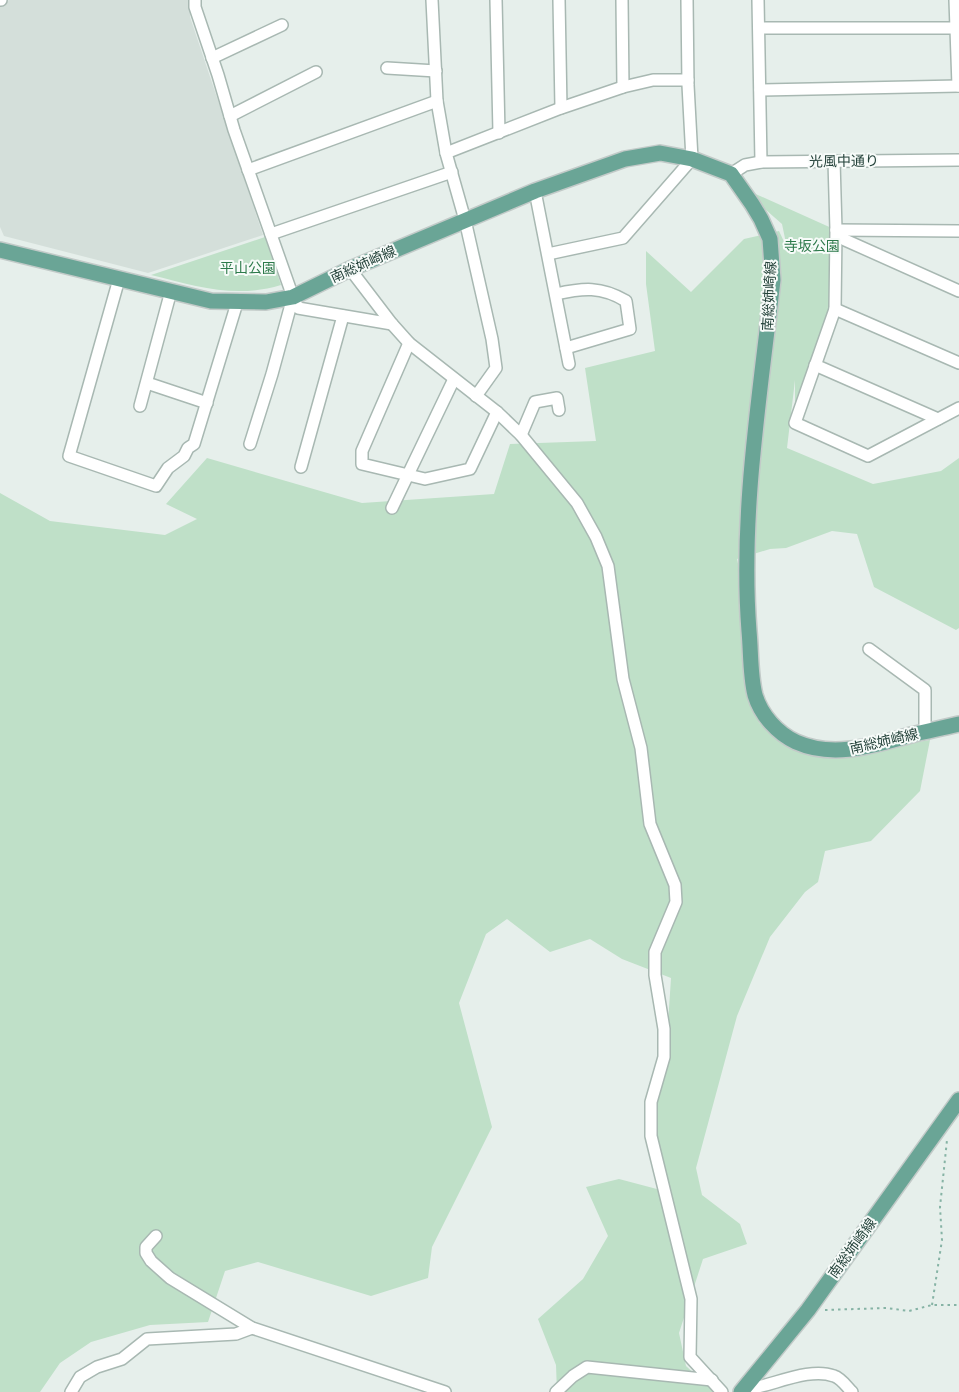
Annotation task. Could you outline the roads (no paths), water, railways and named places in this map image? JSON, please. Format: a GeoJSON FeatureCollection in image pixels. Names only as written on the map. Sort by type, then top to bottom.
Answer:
{"type":"FeatureCollection","features":[{"type":"Feature","properties":{"kind":"main road","name":"南総姉崎線"},"geometry":{"type":"LineString","coordinates":[[0,250],[210,301],[237,303],[266,302],[292,297],[350,269],[535,191],[625,159],[660,153],[692,159],[731,174],[761,219],[770,240],[773,280],[751,476],[747,558],[747,610],[755,695],[763,714],[774,726],[796,742],[826,750],[845,750],[876,745],[959,724]]}},
{"type":"Feature","properties":{"kind":"main road","name":"南総姉崎線"},"geometry":{"type":"LineString","coordinates":[[741,1391],[808,1310],[959,1100]]}},
{"type":"Feature","properties":{"kind":"street"},"geometry":{"type":"LineString","coordinates":[[195,0],[195,8],[248,170],[292,297],[298,308],[392,324]]}},
{"type":"Feature","properties":{"kind":"street"},"geometry":{"type":"LineString","coordinates":[[432,0],[437,100],[446,153],[466,220],[492,339],[496,368],[476,396]]}},
{"type":"Feature","properties":{"kind":"street"},"geometry":{"type":"LineString","coordinates":[[496,0],[499,133]]}},
{"type":"Feature","properties":{"kind":"street"},"geometry":{"type":"LineString","coordinates":[[559,0],[561,108]]}},
{"type":"Feature","properties":{"kind":"street"},"geometry":{"type":"LineString","coordinates":[[622,0],[623,87]]}},
{"type":"Feature","properties":{"kind":"street"},"geometry":{"type":"LineString","coordinates":[[548,254],[623,238],[692,159],[688,80],[687,0]]}},
{"type":"Feature","properties":{"kind":"street"},"geometry":{"type":"LineString","coordinates":[[758,0],[761,162]]}},
{"type":"Feature","properties":{"kind":"street"},"geometry":{"type":"LineString","coordinates":[[760,90],[958,86],[956,0]]}},
{"type":"Feature","properties":{"kind":"street"},"geometry":{"type":"LineString","coordinates":[[212,58],[282,25]]}},
{"type":"Feature","properties":{"kind":"street"},"geometry":{"type":"LineString","coordinates":[[758,28],[956,28]]}},
{"type":"Feature","properties":{"kind":"street"},"geometry":{"type":"LineString","coordinates":[[387,68],[436,71]]}},
{"type":"Feature","properties":{"kind":"street"},"geometry":{"type":"LineString","coordinates":[[230,116],[316,72]]}},
{"type":"Feature","properties":{"kind":"street"},"geometry":{"type":"LineString","coordinates":[[446,153],[561,108],[623,87],[653,80],[688,80]]}},
{"type":"Feature","properties":{"kind":"street"},"geometry":{"type":"LineString","coordinates":[[248,170],[437,100]]}},
{"type":"Feature","properties":{"kind":"street","name":"光風中通り"},"geometry":{"type":"LineString","coordinates":[[731,174],[745,165],[761,162],[959,160]]}},
{"type":"Feature","properties":{"kind":"street"},"geometry":{"type":"LineString","coordinates":[[834,161],[836,230],[835,308],[794,423],[868,456],[959,408]]}},
{"type":"Feature","properties":{"kind":"street"},"geometry":{"type":"LineString","coordinates":[[271,234],[452,172]]}},
{"type":"Feature","properties":{"kind":"street"},"geometry":{"type":"LineString","coordinates":[[535,191],[569,364]]}},
{"type":"Feature","properties":{"kind":"street"},"geometry":{"type":"LineString","coordinates":[[836,230],[959,231]]}},
{"type":"Feature","properties":{"kind":"street"},"geometry":{"type":"LineString","coordinates":[[836,230],[845,240],[959,292]]}},
{"type":"Feature","properties":{"kind":"street"},"geometry":{"type":"LineString","coordinates":[[350,269],[409,343],[497,412],[521,435],[577,503],[596,537],[608,566],[623,679],[641,748],[650,824],[675,885],[676,902],[655,952],[655,975],[664,1029],[664,1057],[651,1102],[651,1136],[691,1298],[690,1358],[722,1392]]}},
{"type":"Feature","properties":{"kind":"street"},"geometry":{"type":"LineString","coordinates":[[119,279],[69,456],[156,486],[168,468],[184,456],[188,448],[194,444],[237,303]]}},
{"type":"Feature","properties":{"kind":"street"},"geometry":{"type":"LineString","coordinates":[[556,294],[582,288],[613,293],[626,300],[630,329],[566,348]]}},
{"type":"Feature","properties":{"kind":"street"},"geometry":{"type":"LineString","coordinates":[[140,406],[172,291]]}},
{"type":"Feature","properties":{"kind":"street"},"geometry":{"type":"LineString","coordinates":[[250,444],[272,374],[292,297]]}},
{"type":"Feature","properties":{"kind":"street"},"geometry":{"type":"LineString","coordinates":[[835,308],[959,363]]}},
{"type":"Feature","properties":{"kind":"street"},"geometry":{"type":"LineString","coordinates":[[301,467],[343,316]]}},
{"type":"Feature","properties":{"kind":"street"},"geometry":{"type":"LineString","coordinates":[[409,343],[362,452],[362,464],[425,479],[470,469],[497,412]]}},
{"type":"Feature","properties":{"kind":"street"},"geometry":{"type":"LineString","coordinates":[[815,365],[938,419]]}},
{"type":"Feature","properties":{"kind":"street"},"geometry":{"type":"LineString","coordinates":[[392,508],[454,379]]}},
{"type":"Feature","properties":{"kind":"street"},"geometry":{"type":"LineString","coordinates":[[147,384],[207,404]]}},
{"type":"Feature","properties":{"kind":"street"},"geometry":{"type":"LineString","coordinates":[[521,435],[534,402],[556,398],[559,410]]}},
{"type":"Feature","properties":{"kind":"street"},"geometry":{"type":"LineString","coordinates":[[869,649],[925,690],[925,732]]}},
{"type":"Feature","properties":{"kind":"street"},"geometry":{"type":"LineString","coordinates":[[156,1236],[146,1247],[146,1253],[151,1261],[170,1278],[252,1328],[445,1392]]}},
{"type":"Feature","properties":{"kind":"street"},"geometry":{"type":"LineString","coordinates":[[71,1392],[80,1377],[97,1367],[122,1359],[147,1339],[236,1334],[252,1328]]}},
{"type":"Feature","properties":{"kind":"street"},"geometry":{"type":"LineString","coordinates":[[556,1392],[573,1376],[587,1367],[712,1380]]}},
{"type":"Feature","properties":{"kind":"street"},"geometry":{"type":"LineString","coordinates":[[741,1391],[800,1375],[820,1374],[834,1376],[852,1392]]}},
{"type":"Feature","properties":{"kind":"park label","name":"寺坂公園"},"geometry":{"type":"Point","coordinates":[812,246]}},
{"type":"Feature","properties":{"kind":"park label","name":"平山公園"},"geometry":{"type":"Point","coordinates":[248,268]}}]}
